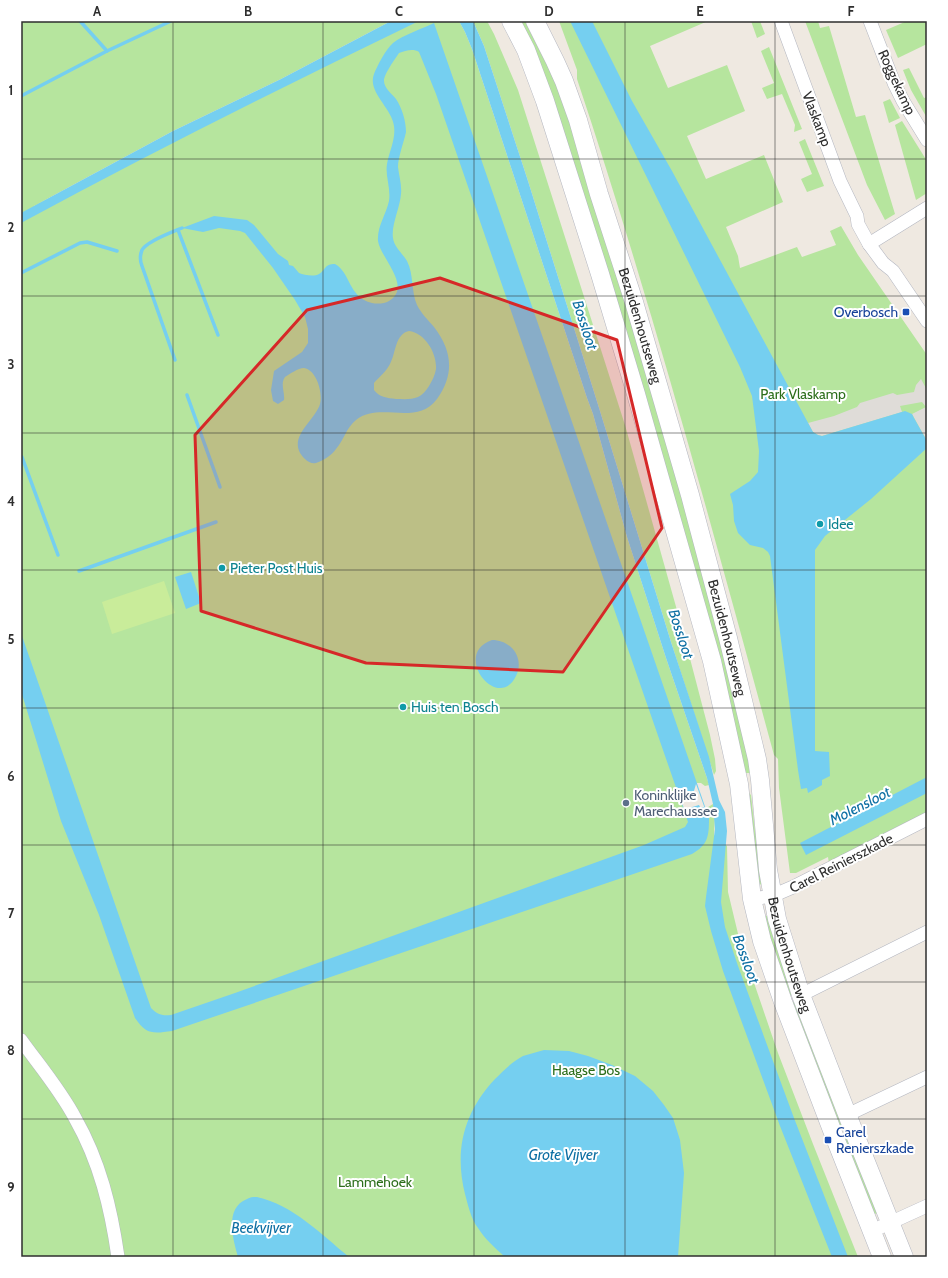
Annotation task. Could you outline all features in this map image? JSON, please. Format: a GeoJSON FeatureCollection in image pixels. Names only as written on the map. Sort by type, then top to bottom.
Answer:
{"type":"FeatureCollection","features":[{"type":"Feature","properties":{"kind":"main road","name":"Bezuidenhoutseweg"},"geometry":{"type":"LineString","coordinates":[[511,21],[526,50],[543,93],[596,260],[712,661],[739,784],[752,899],[762,941],[783,1002],[882,1257]]}},
{"type":"Feature","properties":{"kind":"main road","name":"Bezuidenhoutseweg"},"geometry":{"type":"LineString","coordinates":[[535,21],[558,68],[578,120],[599,194],[634,302],[690,495],[758,759],[764,811],[768,870],[778,926],[801,995],[904,1257]]}},
{"type":"Feature","properties":{"kind":"street","name":"Vlaskamp"},"geometry":{"type":"LineString","coordinates":[[781,21],[840,181],[857,216],[866,221],[873,242],[889,258],[893,271],[927,321]]}},
{"type":"Feature","properties":{"kind":"street","name":"Roggekamp"},"geometry":{"type":"LineString","coordinates":[[870,21],[894,83],[903,101],[927,140]]}},
{"type":"Feature","properties":{"kind":"street"},"geometry":{"type":"LineString","coordinates":[[873,242],[927,208]]}},
{"type":"Feature","properties":{"kind":"street","name":"Carel Reinierszkade"},"geometry":{"type":"LineString","coordinates":[[752,899],[772,896],[793,887],[927,819]]}},
{"type":"Feature","properties":{"kind":"street"},"geometry":{"type":"LineString","coordinates":[[801,995],[923,938]]}},
{"type":"Feature","properties":{"kind":"street"},"geometry":{"type":"LineString","coordinates":[[21,1040],[75,1117],[89,1146],[101,1175],[109,1207],[118,1257]]}},
{"type":"Feature","properties":{"kind":"street"},"geometry":{"type":"LineString","coordinates":[[847,1115],[861,1110],[927,1077]]}},
{"type":"Feature","properties":{"kind":"street"},"geometry":{"type":"LineString","coordinates":[[872,1231],[927,1206]]}},
{"type":"Feature","properties":{"kind":"highlighted area"},"geometry":{"type":"Polygon","coordinates":[[[440,278],[617,340],[662,528],[563,672],[366,663],[201,611],[195,435],[307,310],[440,278]]]}},
{"type":"Feature","properties":{"kind":"green space","name":"Huis ten Bosch"},"geometry":{"type":"Polygon","coordinates":[[[21,21],[391,21],[281,79],[173,131],[34,206],[397,21],[459,21],[472,49],[593,414],[627,537],[707,778],[709,785],[705,786],[701,783],[696,783],[687,760],[698,794],[709,818],[705,809],[713,804],[715,814],[714,835],[727,846],[728,892],[740,942],[778,1053],[858,1257],[21,1257],[21,21]]]}},
{"type":"Feature","properties":{"kind":"green space"},"geometry":{"type":"Polygon","coordinates":[[[473,21],[487,21],[518,90],[625,425],[682,628],[710,735],[715,759],[716,771],[714,775],[671,642],[528,181],[484,46],[473,21]]]}},
{"type":"Feature","properties":{"kind":"green space"},"geometry":{"type":"Polygon","coordinates":[[[517,21],[530,21],[561,94],[606,234],[716,617],[751,773],[744,773],[517,21]]]}},
{"type":"Feature","properties":{"kind":"green space","name":"Park Vlaskamp"},"geometry":{"type":"Polygon","coordinates":[[[559,21],[708,21],[650,46],[668,88],[727,65],[745,111],[687,136],[706,179],[764,155],[783,202],[726,227],[738,256],[740,268],[797,247],[802,257],[836,245],[830,231],[841,226],[858,255],[927,355],[927,814],[829,864],[828,857],[796,873],[790,873],[779,788],[778,759],[774,755],[656,331],[577,79],[577,70],[559,21]]]}},
{"type":"Feature","properties":{"kind":"green space"},"geometry":{"type":"Polygon","coordinates":[[[751,21],[760,21],[765,34],[757,38],[751,21]]]}},
{"type":"Feature","properties":{"kind":"green space"},"geometry":{"type":"Polygon","coordinates":[[[805,21],[818,21],[820,28],[829,26],[856,117],[865,115],[895,214],[885,220],[867,185],[805,21]]]}},
{"type":"Feature","properties":{"kind":"green space"},"geometry":{"type":"Polygon","coordinates":[[[907,21],[927,21],[927,44],[898,58],[886,30],[907,21]]]}},
{"type":"Feature","properties":{"kind":"green space"},"geometry":{"type":"Polygon","coordinates":[[[769,47],[802,129],[794,132],[795,125],[782,94],[767,99],[762,88],[774,83],[761,51],[769,47]]]}},
{"type":"Feature","properties":{"kind":"green space"},"geometry":{"type":"Polygon","coordinates":[[[909,68],[924,98],[927,97],[927,118],[911,90],[903,70],[909,68]]]}},
{"type":"Feature","properties":{"kind":"green space"},"geometry":{"type":"Polygon","coordinates":[[[890,99],[900,118],[889,123],[883,102],[890,99]]]}},
{"type":"Feature","properties":{"kind":"green space"},"geometry":{"type":"Polygon","coordinates":[[[902,121],[927,161],[927,193],[916,200],[895,125],[902,121]]]}},
{"type":"Feature","properties":{"kind":"green space"},"geometry":{"type":"Polygon","coordinates":[[[805,139],[824,186],[807,192],[801,179],[812,174],[799,142],[805,139]]]}},
{"type":"Feature","properties":{"kind":"green space"},"geometry":{"type":"Polygon","coordinates":[[[164,581],[175,613],[112,634],[102,602],[164,581]]]}},
{"type":"Feature","properties":{"kind":"green space"},"geometry":{"type":"Polygon","coordinates":[[[748,792],[751,795],[755,831],[759,839],[764,884],[756,885],[748,792]]]}},
{"type":"Feature","properties":{"kind":"green space"},"geometry":{"type":"Polygon","coordinates":[[[770,915],[796,993],[788,997],[762,917],[770,915]]]}},
{"type":"Feature","properties":{"kind":"green space"},"geometry":{"type":"Polygon","coordinates":[[[798,1000],[846,1127],[838,1130],[790,1004],[798,1000]]]}},
{"type":"Feature","properties":{"kind":"green space"},"geometry":{"type":"Polygon","coordinates":[[[848,1132],[880,1212],[872,1215],[840,1136],[848,1132]]]}},
{"type":"Feature","properties":{"kind":"shaded area"},"geometry":{"type":"Polygon","coordinates":[[[921,379],[927,390],[927,441],[912,414],[926,407],[922,402],[900,406],[902,412],[822,436],[813,432],[808,423],[834,416],[857,407],[860,403],[893,393],[897,395],[914,392],[916,385],[921,379]]]}},
{"type":"Feature","properties":{"kind":"water"},"geometry":{"type":"Polygon","coordinates":[[[391,21],[419,21],[219,120],[21,223],[21,213],[173,131],[281,79],[391,21]]]}},
{"type":"Feature","properties":{"kind":"water"},"geometry":{"type":"Polygon","coordinates":[[[459,21],[473,21],[484,46],[528,181],[671,642],[709,757],[719,800],[725,812],[727,831],[721,902],[725,927],[794,1118],[848,1257],[832,1257],[780,1126],[723,971],[705,906],[715,829],[713,804],[707,778],[627,537],[593,414],[472,49],[459,21]]]}},
{"type":"Feature","properties":{"kind":"water"},"geometry":{"type":"Polygon","coordinates":[[[570,21],[592,21],[632,101],[672,171],[813,432],[822,436],[905,411],[912,414],[927,441],[927,448],[871,499],[825,536],[815,550],[815,751],[829,752],[830,776],[822,780],[822,785],[808,793],[807,788],[801,789],[770,556],[763,548],[750,545],[738,533],[734,521],[733,505],[730,494],[750,481],[758,472],[759,451],[752,396],[740,367],[570,21]]]}},
{"type":"Feature","properties":{"kind":"water"},"geometry":{"type":"Polygon","coordinates":[[[434,23],[709,818],[708,835],[701,847],[692,854],[172,1031],[150,1032],[146,1030],[135,1018],[99,915],[61,821],[21,691],[21,633],[151,1008],[162,1015],[171,1015],[235,993],[644,845],[685,827],[688,822],[436,94],[419,52],[412,50],[399,53],[384,78],[384,84],[400,106],[406,128],[398,163],[401,191],[393,228],[393,238],[409,266],[417,305],[440,336],[448,353],[449,371],[447,380],[437,399],[428,407],[419,411],[408,413],[387,412],[366,415],[353,423],[330,456],[316,463],[307,461],[299,452],[298,444],[299,437],[320,404],[321,394],[316,378],[309,370],[304,368],[285,377],[283,385],[284,400],[278,404],[273,401],[271,390],[274,371],[302,352],[308,343],[308,329],[305,317],[273,268],[245,233],[219,228],[203,232],[182,228],[214,216],[247,220],[254,225],[278,254],[288,261],[289,265],[293,266],[299,273],[317,275],[327,266],[335,264],[344,273],[358,296],[364,300],[376,304],[389,301],[396,295],[398,288],[397,280],[380,248],[378,236],[380,225],[389,201],[387,169],[393,141],[394,126],[389,113],[374,87],[374,74],[379,62],[393,43],[434,23]],[[409,331],[401,336],[396,344],[392,360],[388,367],[374,383],[374,390],[381,396],[396,399],[415,398],[424,393],[428,388],[434,376],[436,363],[429,345],[415,333],[409,331]]]}},
{"type":"Feature","properties":{"kind":"water"},"geometry":{"type":"Polygon","coordinates":[[[191,572],[201,603],[186,609],[175,577],[191,572]]]}},
{"type":"Feature","properties":{"kind":"water"},"geometry":{"type":"Polygon","coordinates":[[[492,640],[505,643],[514,651],[517,657],[519,663],[516,676],[508,686],[499,688],[490,685],[482,677],[477,667],[476,657],[481,647],[492,640]]]}},
{"type":"Feature","properties":{"kind":"water"},"geometry":{"type":"Polygon","coordinates":[[[927,777],[927,793],[806,855],[800,843],[927,777]]]}},
{"type":"Feature","properties":{"kind":"water","name":"Grote Vijver"},"geometry":{"type":"Polygon","coordinates":[[[544,1050],[569,1051],[588,1056],[635,1076],[653,1091],[673,1118],[680,1140],[684,1173],[678,1257],[505,1257],[487,1240],[473,1220],[465,1194],[461,1162],[461,1147],[469,1118],[484,1092],[495,1079],[523,1056],[544,1050]]]}},
{"type":"Feature","properties":{"kind":"water","name":"Beekvijver"},"geometry":{"type":"Polygon","coordinates":[[[257,1197],[270,1201],[295,1213],[349,1257],[238,1257],[232,1225],[235,1209],[240,1203],[249,1198],[257,1197]]]}},
{"type":"Feature","properties":{"kind":"pier"},"geometry":{"type":"Polygon","coordinates":[[[696,784],[705,809],[699,805],[689,808],[686,815],[678,790],[684,794],[694,791],[696,784]]]}},
{"type":"Feature","properties":{"kind":"waterway"},"geometry":{"type":"LineString","coordinates":[[80,21],[107,51]]}},
{"type":"Feature","properties":{"kind":"waterway"},"geometry":{"type":"LineString","coordinates":[[21,96],[107,51],[171,21]]}},
{"type":"Feature","properties":{"kind":"waterway"},"geometry":{"type":"LineString","coordinates":[[175,360],[141,264],[141,256],[142,250],[149,243],[182,228]]}},
{"type":"Feature","properties":{"kind":"waterway"},"geometry":{"type":"LineString","coordinates":[[178,230],[218,335]]}},
{"type":"Feature","properties":{"kind":"waterway"},"geometry":{"type":"LineString","coordinates":[[21,273],[80,243],[87,242],[117,251]]}},
{"type":"Feature","properties":{"kind":"waterway"},"geometry":{"type":"LineString","coordinates":[[187,395],[220,487]]}},
{"type":"Feature","properties":{"kind":"waterway"},"geometry":{"type":"LineString","coordinates":[[22,457],[58,555]]}},
{"type":"Feature","properties":{"kind":"waterway"},"geometry":{"type":"LineString","coordinates":[[79,571],[216,522]]}},
{"type":"Feature","properties":{"kind":"place","name":"Overbosch"},"geometry":{"type":"Point","coordinates":[906,312]}},
{"type":"Feature","properties":{"kind":"place","name":"Idee"},"geometry":{"type":"Point","coordinates":[820,524]}},
{"type":"Feature","properties":{"kind":"place","name":"Pieter Post Huis"},"geometry":{"type":"Point","coordinates":[222,568]}},
{"type":"Feature","properties":{"kind":"place","name":"Huis ten Bosch"},"geometry":{"type":"Point","coordinates":[403,707]}},
{"type":"Feature","properties":{"kind":"place","name":"Koninklijke Marechaussee"},"geometry":{"type":"Point","coordinates":[626,803]}},
{"type":"Feature","properties":{"kind":"place","name":"Carel Renierszkade"},"geometry":{"type":"Point","coordinates":[828,1140]}},
{"type":"Feature","properties":{"kind":"water label","name":"Bossloot"},"geometry":{"type":"Point","coordinates":[585,325]}},
{"type":"Feature","properties":{"kind":"water label","name":"Bossloot"},"geometry":{"type":"Point","coordinates":[681,634]}},
{"type":"Feature","properties":{"kind":"water label","name":"Molensloot"},"geometry":{"type":"Point","coordinates":[860,806]}},
{"type":"Feature","properties":{"kind":"water label","name":"Bossloot"},"geometry":{"type":"Point","coordinates":[746,959]}},
{"type":"Feature","properties":{"kind":"park label","name":"Haagse Bos"},"geometry":{"type":"Point","coordinates":[586,1070]}},
{"type":"Feature","properties":{"kind":"park label","name":"Lammehoek"},"geometry":{"type":"Point","coordinates":[375,1182]}}]}
